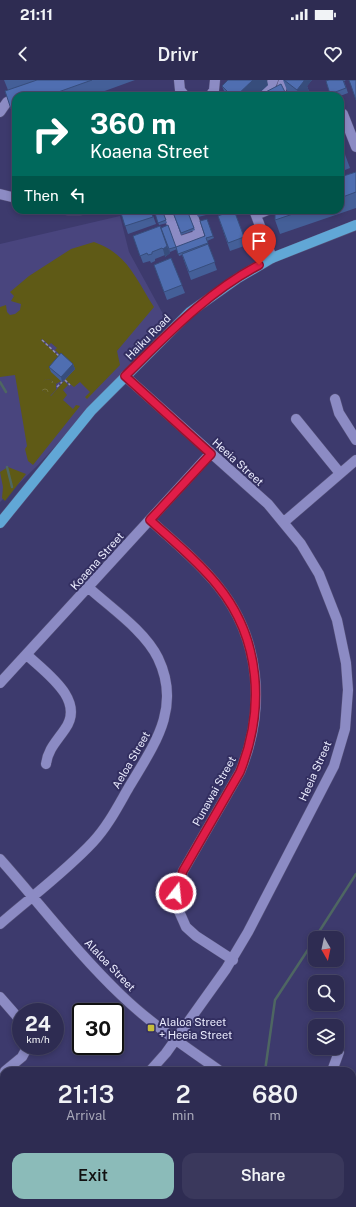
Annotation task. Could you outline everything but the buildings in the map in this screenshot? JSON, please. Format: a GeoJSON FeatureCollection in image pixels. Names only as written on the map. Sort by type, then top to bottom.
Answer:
{"type":"FeatureCollection","features":[{"type":"Feature","properties":{"kind":"main road","name":"Haiku Road"},"geometry":{"type":"LineString","coordinates":[[0,523],[79,424],[190,312],[238,278],[272,258],[356,225]]}},
{"type":"Feature","properties":{"kind":"street"},"geometry":{"type":"LineString","coordinates":[[179,80],[182,92]]}},
{"type":"Feature","properties":{"kind":"street"},"geometry":{"type":"LineString","coordinates":[[213,92],[215,80]]}},
{"type":"Feature","properties":{"kind":"street"},"geometry":{"type":"LineString","coordinates":[[264,92],[273,81],[282,88]]}},
{"type":"Feature","properties":{"kind":"street"},"geometry":{"type":"LineString","coordinates":[[0,112],[7,102],[12,100]]}},
{"type":"Feature","properties":{"kind":"street"},"geometry":{"type":"LineString","coordinates":[[344,117],[356,147]]}},
{"type":"Feature","properties":{"kind":"street"},"geometry":{"type":"LineString","coordinates":[[0,194],[12,197]]}},
{"type":"Feature","properties":{"kind":"street"},"geometry":{"type":"LineString","coordinates":[[168,214],[178,242],[199,235],[191,214]]}},
{"type":"Feature","properties":{"kind":"street"},"geometry":{"type":"LineString","coordinates":[[256,214],[272,258]]}},
{"type":"Feature","properties":{"kind":"street","name":"Heeia Street"},"geometry":{"type":"LineString","coordinates":[[125,376],[268,504],[284,522],[311,559],[326,590],[352,668],[348,690],[347,716],[342,741],[334,766],[233,960],[175,1040],[153,1067]]}},
{"type":"Feature","properties":{"kind":"street"},"geometry":{"type":"LineString","coordinates":[[335,399],[339,413],[356,440]]}},
{"type":"Feature","properties":{"kind":"street"},"geometry":{"type":"LineString","coordinates":[[296,419],[340,472]]}},
{"type":"Feature","properties":{"kind":"street","name":"Koaena Street"},"geometry":{"type":"LineString","coordinates":[[0,683],[211,454]]}},
{"type":"Feature","properties":{"kind":"street"},"geometry":{"type":"LineString","coordinates":[[284,522],[340,472],[356,460]]}},
{"type":"Feature","properties":{"kind":"street","name":"Punawai Street"},"geometry":{"type":"LineString","coordinates":[[150,520],[209,575],[226,597],[245,635],[253,662],[256,690],[255,718],[246,759],[183,871],[176,893],[178,909],[186,927],[196,936],[233,960]]}},
{"type":"Feature","properties":{"kind":"street","name":"Aeloa Street"},"geometry":{"type":"LineString","coordinates":[[0,924],[85,850],[100,833],[154,745],[165,716],[167,686],[162,666],[155,652],[138,633],[88,588]]}},
{"type":"Feature","properties":{"kind":"street"},"geometry":{"type":"LineString","coordinates":[[27,655],[66,694],[71,707],[71,717],[68,726],[52,747],[46,764]]}},
{"type":"Feature","properties":{"kind":"street","name":"Alaloa Street"},"geometry":{"type":"LineString","coordinates":[[0,858],[107,981],[136,1009],[175,1040],[214,1067]]}},
{"type":"Feature","properties":{"kind":"street"},"geometry":{"type":"LineString","coordinates":[[0,997],[12,1011]]}},
{"type":"Feature","properties":{"kind":"street"},"geometry":{"type":"LineString","coordinates":[[9,1067],[23,1055]]}},
{"type":"Feature","properties":{"kind":"street"},"geometry":{"type":"LineString","coordinates":[[333,1067],[338,1055]]}},
{"type":"Feature","properties":{"kind":"path"},"geometry":{"type":"LineString","coordinates":[[42,340],[63,359]]}},
{"type":"Feature","properties":{"kind":"path"},"geometry":{"type":"LineString","coordinates":[[65,380],[70,385]]}},
{"type":"Feature","properties":{"kind":"path"},"geometry":{"type":"LineString","coordinates":[[57,387],[62,382]]}},
{"type":"Feature","properties":{"kind":"shaded area"},"geometry":{"type":"Polygon","coordinates":[[[120,216],[129,252],[168,323],[38,465],[0,502],[0,244],[120,216]]]}},
{"type":"Feature","properties":{"kind":"green space"},"geometry":{"type":"Polygon","coordinates":[[[94,242],[106,247],[123,260],[136,277],[154,307],[117,351],[120,365],[87,399],[85,397],[90,392],[80,382],[74,387],[65,380],[75,369],[55,350],[57,348],[51,343],[49,345],[42,339],[41,340],[62,359],[61,381],[56,384],[51,380],[46,379],[42,383],[42,390],[51,396],[64,381],[68,385],[63,390],[67,395],[63,400],[73,409],[76,405],[80,406],[33,465],[28,461],[25,449],[27,446],[15,375],[0,377],[0,307],[6,305],[7,312],[10,315],[15,314],[20,310],[21,304],[11,301],[14,296],[10,292],[29,276],[71,249],[94,242]]]}},
{"type":"Feature","properties":{"kind":"green space"},"geometry":{"type":"Polygon","coordinates":[[[46,379],[51,380],[56,384],[56,390],[50,396],[42,390],[41,383],[46,379]]]}},
{"type":"Feature","properties":{"kind":"green space"},"geometry":{"type":"Polygon","coordinates":[[[8,467],[26,474],[5,501],[2,498],[3,487],[0,472],[8,467]]]}},
{"type":"Feature","properties":{"kind":"waterway"},"geometry":{"type":"LineString","coordinates":[[0,382],[6,392]]}},
{"type":"Feature","properties":{"kind":"waterway"},"geometry":{"type":"LineString","coordinates":[[7,467],[12,487]]}},
{"type":"Feature","properties":{"kind":"waterway"},"geometry":{"type":"LineString","coordinates":[[319,931],[356,874]]}},
{"type":"Feature","properties":{"kind":"waterway"},"geometry":{"type":"LineString","coordinates":[[266,1067],[275,1000],[308,950]]}},
{"type":"Feature","properties":{"kind":"place","name":"Alaloa Street + Heeia Street"},"geometry":{"type":"Point","coordinates":[151,1028]}},
{"type":"Feature","properties":{"kind":"route"},"geometry":{"type":"LineString","coordinates":[[176,893],[183,871],[246,759],[255,718],[255,676],[250,648],[234,609],[226,597],[209,575],[150,520],[211,454],[125,376],[190,312],[221,288],[259,265]]}}]}
